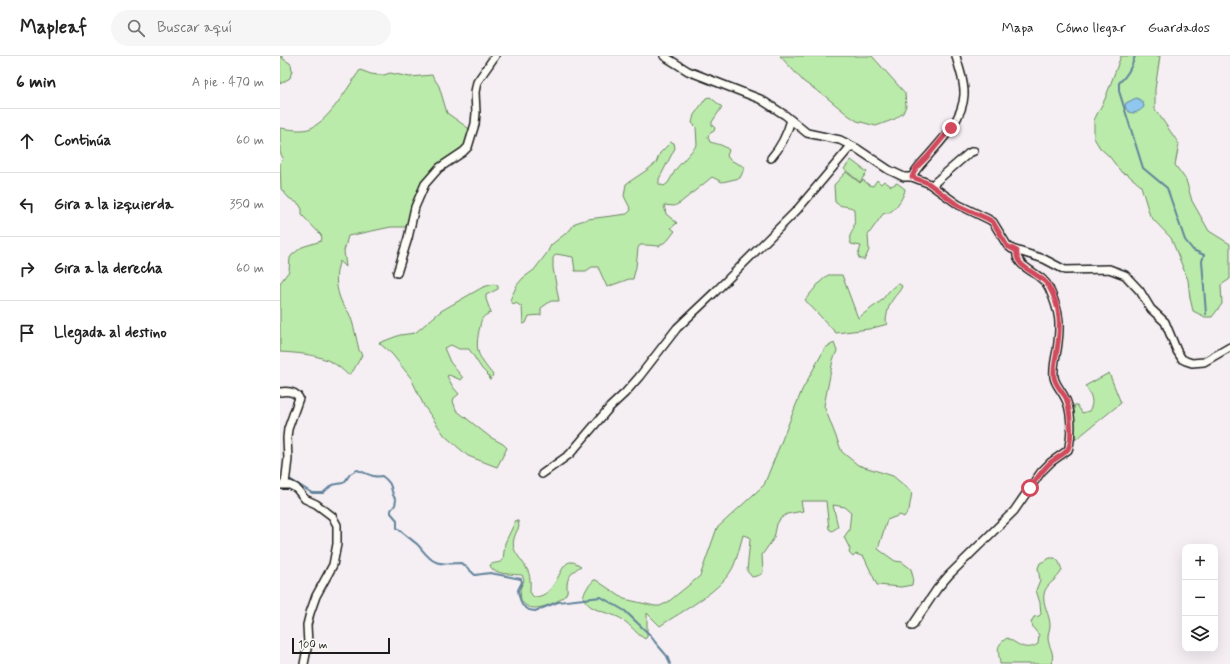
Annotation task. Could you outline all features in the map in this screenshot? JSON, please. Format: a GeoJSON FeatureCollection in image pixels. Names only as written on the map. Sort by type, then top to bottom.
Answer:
{"type":"FeatureCollection","features":[{"type":"Feature","properties":{"kind":"street"},"geometry":{"type":"LineString","coordinates":[[397,273],[408,238],[415,207],[425,184],[439,168],[468,147],[475,124],[475,92],[477,82],[495,56]]}},
{"type":"Feature","properties":{"kind":"street"},"geometry":{"type":"LineString","coordinates":[[664,56],[688,71],[760,99],[807,133],[840,140],[889,170],[904,177],[912,177],[932,185],[959,206],[993,222],[1007,246],[1017,251],[1044,259],[1065,270],[1109,269],[1125,275],[1140,291],[1151,309],[1165,322],[1177,351],[1182,359],[1192,363],[1204,362],[1230,348]]}},
{"type":"Feature","properties":{"kind":"street"},"geometry":{"type":"LineString","coordinates":[[912,177],[916,168],[951,128],[963,104],[964,90],[956,56]]}},
{"type":"Feature","properties":{"kind":"street"},"geometry":{"type":"LineString","coordinates":[[771,158],[786,134],[791,120]]}},
{"type":"Feature","properties":{"kind":"street"},"geometry":{"type":"LineString","coordinates":[[542,474],[570,454],[610,407],[640,377],[677,328],[797,210],[851,146]]}},
{"type":"Feature","properties":{"kind":"street"},"geometry":{"type":"LineString","coordinates":[[932,185],[969,153],[974,151]]}},
{"type":"Feature","properties":{"kind":"street"},"geometry":{"type":"LineString","coordinates":[[912,626],[937,589],[1005,521],[1014,511],[1041,472],[1051,462],[1068,450],[1069,447],[1070,413],[1065,397],[1054,379],[1059,339],[1059,316],[1047,283],[1038,274],[1024,266],[1017,258],[1017,251]]}},
{"type":"Feature","properties":{"kind":"street"},"geometry":{"type":"LineString","coordinates":[[280,392],[292,392],[297,394],[299,398],[288,429],[288,459],[284,481],[296,488],[305,499],[316,504],[328,513],[336,521],[337,525],[337,544],[333,565],[316,596],[307,625],[308,644],[304,664]]}},
{"type":"Feature","properties":{"kind":"green space"},"geometry":{"type":"Polygon","coordinates":[[[280,56],[291,64],[292,70],[290,78],[280,84],[280,56]]]}},
{"type":"Feature","properties":{"kind":"green space"},"geometry":{"type":"Polygon","coordinates":[[[780,56],[872,56],[905,93],[906,106],[903,113],[895,119],[876,126],[857,121],[804,82],[780,56]]]}},
{"type":"Feature","properties":{"kind":"green space"},"geometry":{"type":"Polygon","coordinates":[[[1121,56],[1160,56],[1155,89],[1155,109],[1179,144],[1175,165],[1186,180],[1192,201],[1209,231],[1230,244],[1230,279],[1221,285],[1222,304],[1212,317],[1205,317],[1193,311],[1188,280],[1171,238],[1150,216],[1141,186],[1127,174],[1122,173],[1109,156],[1100,148],[1094,138],[1094,120],[1105,99],[1121,56]]]}},
{"type":"Feature","properties":{"kind":"green space"},"geometry":{"type":"Polygon","coordinates":[[[360,70],[378,75],[390,73],[410,77],[432,75],[439,86],[447,113],[468,128],[474,130],[469,149],[440,170],[426,187],[412,227],[391,227],[348,236],[344,251],[346,267],[340,261],[336,282],[342,303],[351,317],[359,350],[362,355],[353,371],[348,375],[336,364],[322,358],[304,354],[280,352],[280,283],[289,271],[290,258],[292,255],[302,247],[321,241],[322,238],[321,235],[302,215],[302,209],[299,204],[289,198],[281,189],[280,164],[283,158],[280,152],[280,128],[304,130],[318,124],[332,110],[360,70]]]}},
{"type":"Feature","properties":{"kind":"green space"},"geometry":{"type":"Polygon","coordinates":[[[710,97],[722,107],[712,122],[712,125],[715,128],[714,131],[709,134],[708,137],[710,142],[723,146],[729,150],[727,156],[730,160],[745,167],[740,178],[722,182],[712,177],[680,203],[674,206],[664,205],[666,214],[677,223],[671,228],[675,231],[668,240],[659,246],[640,245],[638,248],[633,279],[607,287],[598,267],[592,267],[586,271],[575,271],[573,257],[556,254],[553,258],[553,268],[559,301],[551,301],[541,308],[541,315],[529,316],[526,323],[523,324],[522,307],[516,303],[514,305],[510,300],[517,285],[523,278],[534,270],[551,245],[570,230],[575,223],[588,219],[627,214],[631,210],[624,196],[626,184],[656,163],[660,153],[671,142],[674,143],[675,148],[659,179],[659,184],[664,186],[668,183],[676,169],[697,145],[696,127],[692,123],[694,115],[706,98],[710,97]]]}},
{"type":"Feature","properties":{"kind":"green space"},"geometry":{"type":"Polygon","coordinates":[[[851,160],[867,172],[860,182],[844,169],[851,160]]]}},
{"type":"Feature","properties":{"kind":"green space"},"geometry":{"type":"Polygon","coordinates":[[[846,172],[860,183],[863,180],[869,185],[873,186],[877,180],[881,184],[884,181],[891,186],[897,183],[905,189],[904,195],[897,205],[890,212],[883,214],[868,235],[869,250],[864,260],[859,258],[858,255],[861,246],[851,244],[850,241],[850,236],[854,226],[854,209],[835,202],[834,185],[846,172]]]}},
{"type":"Feature","properties":{"kind":"green space"},"geometry":{"type":"Polygon","coordinates":[[[828,275],[842,275],[858,318],[881,301],[898,283],[902,286],[891,302],[887,312],[886,321],[888,324],[869,329],[836,333],[805,300],[828,275]]]}},
{"type":"Feature","properties":{"kind":"green space"},"geometry":{"type":"Polygon","coordinates":[[[494,284],[498,286],[498,289],[486,295],[491,313],[484,316],[482,319],[477,342],[481,358],[493,375],[490,380],[489,376],[482,369],[469,349],[459,349],[451,345],[444,348],[450,362],[463,378],[461,380],[449,375],[447,376],[459,394],[453,401],[456,410],[490,437],[507,448],[497,467],[468,456],[445,436],[424,406],[411,378],[392,354],[379,343],[400,335],[415,333],[441,311],[483,287],[494,284]]]}},
{"type":"Feature","properties":{"kind":"green space"},"geometry":{"type":"Polygon","coordinates":[[[834,343],[837,351],[833,360],[824,406],[842,452],[858,465],[893,476],[912,492],[909,510],[904,517],[900,515],[887,520],[878,549],[895,561],[902,562],[911,569],[913,577],[912,585],[901,587],[877,585],[864,557],[856,554],[853,557],[849,553],[850,549],[844,537],[849,530],[851,512],[845,507],[833,505],[838,527],[832,531],[829,529],[826,501],[801,501],[803,511],[787,514],[780,519],[777,524],[774,538],[762,555],[762,573],[758,576],[752,577],[747,571],[750,537],[743,535],[734,565],[729,574],[721,583],[702,599],[660,626],[647,613],[647,637],[645,639],[629,624],[618,617],[590,606],[583,596],[587,588],[594,580],[624,599],[660,606],[668,602],[700,576],[717,528],[764,485],[802,390],[825,348],[834,343]]]}},
{"type":"Feature","properties":{"kind":"green space"},"geometry":{"type":"Polygon","coordinates":[[[1109,373],[1121,403],[1075,440],[1074,405],[1077,405],[1082,413],[1089,411],[1092,404],[1092,398],[1085,386],[1109,373]]]}},
{"type":"Feature","properties":{"kind":"green space"},"geometry":{"type":"Polygon","coordinates":[[[516,520],[518,521],[519,527],[515,535],[513,546],[517,555],[528,571],[530,579],[530,593],[534,597],[542,595],[548,591],[568,563],[573,562],[581,566],[573,572],[567,582],[566,594],[554,603],[537,608],[527,606],[521,601],[520,589],[524,580],[522,575],[495,571],[490,565],[503,560],[505,543],[516,520]]]}},
{"type":"Feature","properties":{"kind":"green space"},"geometry":{"type":"Polygon","coordinates":[[[1050,558],[1055,558],[1059,562],[1062,570],[1047,587],[1044,594],[1044,602],[1050,621],[1048,641],[1053,656],[1051,664],[1000,664],[998,649],[1000,644],[1007,638],[1026,647],[1038,644],[1039,635],[1031,622],[1034,617],[1041,614],[1040,603],[1036,590],[1040,580],[1038,568],[1040,563],[1050,558]]]}},
{"type":"Feature","properties":{"kind":"water"},"geometry":{"type":"Polygon","coordinates":[[[1136,98],[1142,101],[1144,107],[1139,111],[1131,113],[1125,106],[1126,103],[1136,98]]]}},
{"type":"Feature","properties":{"kind":"waterway"},"geometry":{"type":"LineString","coordinates":[[1135,56],[1129,71],[1119,83],[1119,91],[1143,168],[1167,188],[1185,240],[1193,250],[1204,255],[1202,261],[1206,314]]}},
{"type":"Feature","properties":{"kind":"waterway"},"geometry":{"type":"LineString","coordinates":[[288,478],[312,493],[323,493],[332,485],[343,483],[350,474],[357,470],[372,476],[382,476],[389,483],[396,500],[391,513],[397,520],[397,528],[417,544],[433,561],[449,564],[462,563],[475,575],[490,573],[521,579],[522,582],[518,590],[519,596],[522,605],[529,610],[535,611],[558,602],[601,597],[625,611],[650,635],[667,656],[670,664]]}},
{"type":"Feature","properties":{"kind":"route"},"geometry":{"type":"LineString","coordinates":[[951,128],[916,168],[912,177],[928,183],[959,206],[983,215],[993,222],[1007,246],[1017,251],[1017,258],[1020,262],[1028,270],[1038,274],[1047,283],[1058,310],[1060,322],[1054,379],[1068,404],[1070,413],[1070,444],[1068,450],[1051,462],[1041,472],[1030,488]]}}]}
